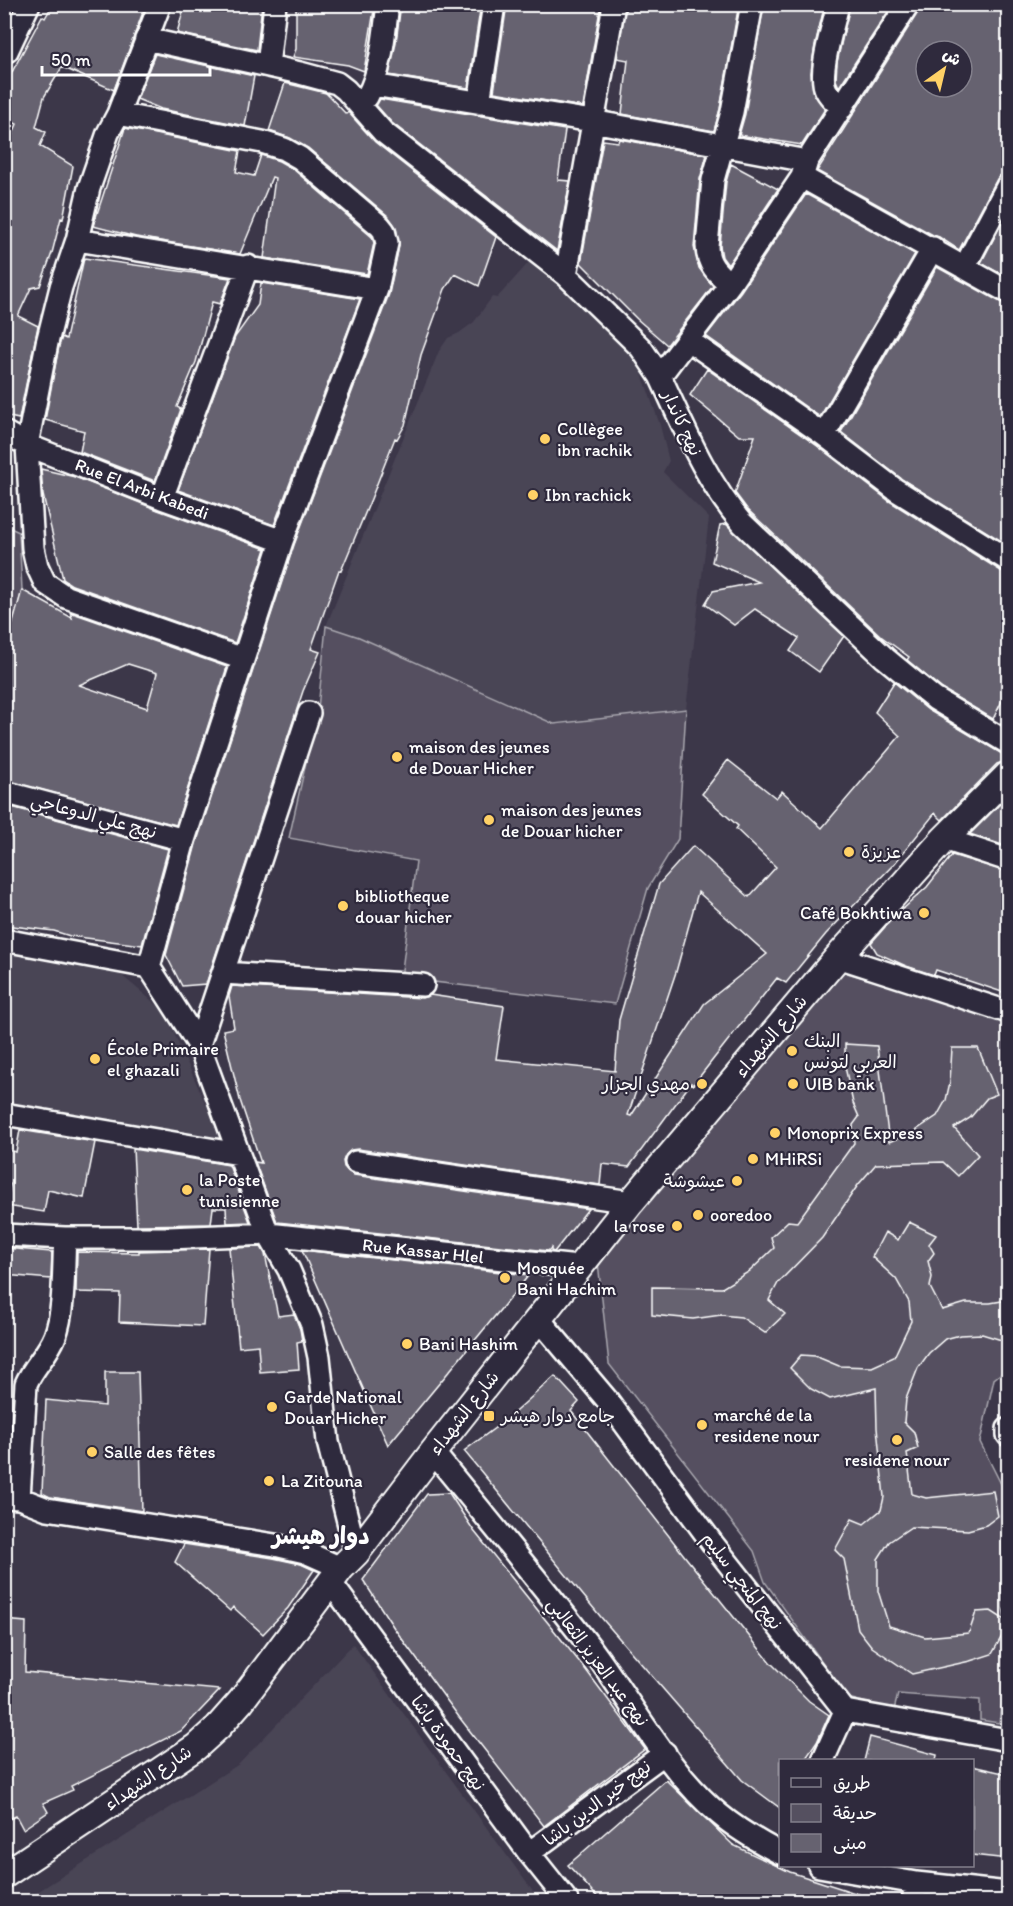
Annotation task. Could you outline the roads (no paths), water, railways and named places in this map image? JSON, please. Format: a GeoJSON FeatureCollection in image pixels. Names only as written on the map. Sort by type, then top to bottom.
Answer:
{"type":"FeatureCollection","features":[{"type":"Feature","properties":{"kind":"street"},"geometry":{"type":"LineString","coordinates":[[5,52],[29,4]]}},
{"type":"Feature","properties":{"kind":"street"},"geometry":{"type":"LineString","coordinates":[[160,4],[98,160],[47,344],[27,445],[33,548],[37,566],[45,583],[66,597],[243,659]]}},
{"type":"Feature","properties":{"kind":"street"},"geometry":{"type":"LineString","coordinates":[[268,66],[275,4]]}},
{"type":"Feature","properties":{"kind":"street"},"geometry":{"type":"LineString","coordinates":[[361,108],[374,85],[388,4]]}},
{"type":"Feature","properties":{"kind":"street"},"geometry":{"type":"LineString","coordinates":[[479,103],[494,4]]}},
{"type":"Feature","properties":{"kind":"street"},"geometry":{"type":"LineString","coordinates":[[566,275],[614,4]]}},
{"type":"Feature","properties":{"kind":"street"},"geometry":{"type":"LineString","coordinates":[[730,284],[712,266],[707,254],[713,180],[724,146],[752,4]]}},
{"type":"Feature","properties":{"kind":"street"},"geometry":{"type":"LineString","coordinates":[[838,4],[825,65],[824,83],[831,98],[842,108]]}},
{"type":"Feature","properties":{"kind":"street","name":"نهج كاندار"},"geometry":{"type":"LineString","coordinates":[[908,4],[730,284],[660,376],[702,466],[722,501],[742,523],[885,658],[935,699],[1008,743]]}},
{"type":"Feature","properties":{"kind":"street"},"geometry":{"type":"LineString","coordinates":[[146,39],[337,83],[383,132],[566,275],[641,348],[660,376]]}},
{"type":"Feature","properties":{"kind":"street"},"geometry":{"type":"LineString","coordinates":[[374,85],[592,121],[724,146],[805,169],[964,268],[1008,292]]}},
{"type":"Feature","properties":{"kind":"street"},"geometry":{"type":"LineString","coordinates":[[118,114],[262,142],[284,149],[300,158],[384,231],[387,243],[377,289],[282,542],[243,659],[184,840],[149,967]]}},
{"type":"Feature","properties":{"kind":"street"},"geometry":{"type":"LineString","coordinates":[[964,268],[1008,185]]}},
{"type":"Feature","properties":{"kind":"street"},"geometry":{"type":"LineString","coordinates":[[77,240],[248,266],[377,289]]}},
{"type":"Feature","properties":{"kind":"street"},"geometry":{"type":"LineString","coordinates":[[824,435],[933,248]]}},
{"type":"Feature","properties":{"kind":"street"},"geometry":{"type":"LineString","coordinates":[[162,498],[248,266]]}},
{"type":"Feature","properties":{"kind":"street"},"geometry":{"type":"LineString","coordinates":[[688,340],[824,435],[896,490],[1008,560]]}},
{"type":"Feature","properties":{"kind":"street","name":"Rue El Arbi Kabedi"},"geometry":{"type":"LineString","coordinates":[[4,432],[27,445],[282,542]]}},
{"type":"Feature","properties":{"kind":"street"},"geometry":{"type":"LineString","coordinates":[[199,1045],[309,713]]}},
{"type":"Feature","properties":{"kind":"street","name":"شارع الشهداء"},"geometry":{"type":"LineString","coordinates":[[4,1875],[196,1747],[218,1727],[241,1701],[433,1452],[631,1202],[838,957],[944,839],[1008,775]]}},
{"type":"Feature","properties":{"kind":"street","name":"نهج علي الدوعاجي"},"geometry":{"type":"LineString","coordinates":[[4,792],[184,840]]}},
{"type":"Feature","properties":{"kind":"street"},"geometry":{"type":"LineString","coordinates":[[944,839],[1008,860]]}},
{"type":"Feature","properties":{"kind":"street"},"geometry":{"type":"LineString","coordinates":[[4,940],[149,967],[199,1045],[268,1234],[289,1270],[312,1325],[319,1357],[343,1568],[304,1552],[275,1545],[47,1509],[12,1498],[26,1384],[54,1338],[59,1321],[65,1238]]}},
{"type":"Feature","properties":{"kind":"street"},"geometry":{"type":"LineString","coordinates":[[838,957],[1008,1012]]}},
{"type":"Feature","properties":{"kind":"street"},"geometry":{"type":"LineString","coordinates":[[223,973],[423,985]]}},
{"type":"Feature","properties":{"kind":"street"},"geometry":{"type":"LineString","coordinates":[[4,1114],[239,1154]]}},
{"type":"Feature","properties":{"kind":"street"},"geometry":{"type":"LineString","coordinates":[[356,1162],[631,1202]]}},
{"type":"Feature","properties":{"kind":"street","name":"Rue Kassar Hlel"},"geometry":{"type":"LineString","coordinates":[[4,1235],[65,1238],[168,1238],[268,1234],[578,1268]]}},
{"type":"Feature","properties":{"kind":"street","name":"نهج المنجي سليم"},"geometry":{"type":"LineString","coordinates":[[538,1318],[608,1401],[713,1544],[844,1711]]}},
{"type":"Feature","properties":{"kind":"street"},"geometry":{"type":"LineString","coordinates":[[1008,1429],[1008,1434]]}},
{"type":"Feature","properties":{"kind":"street","name":"نهج عبد العزيز الثعالبي"},"geometry":{"type":"LineString","coordinates":[[433,1452],[592,1650],[691,1786],[718,1813],[748,1836],[779,1852]]}},
{"type":"Feature","properties":{"kind":"street","name":"نهج حمودة باشا"},"geometry":{"type":"LineString","coordinates":[[343,1568],[529,1853],[568,1902]]}},
{"type":"Feature","properties":{"kind":"street"},"geometry":{"type":"LineString","coordinates":[[824,1759],[844,1711],[1008,1740]]}},
{"type":"Feature","properties":{"kind":"street","name":"نهج خير الدين باشا"},"geometry":{"type":"LineString","coordinates":[[529,1853],[665,1753]]}},
{"type":"Feature","properties":{"kind":"street"},"geometry":{"type":"LineString","coordinates":[[823,1867],[914,1892],[1008,1893]]}},
{"type":"Feature","properties":{"kind":"place","name":"Collègee ibn rachik"},"geometry":{"type":"Point","coordinates":[545,439]}},
{"type":"Feature","properties":{"kind":"place","name":"Ibn rachick"},"geometry":{"type":"Point","coordinates":[533,495]}},
{"type":"Feature","properties":{"kind":"place","name":"maison des jeunes de Douar Hicher"},"geometry":{"type":"Point","coordinates":[397,757]}},
{"type":"Feature","properties":{"kind":"place","name":"maison des jeunes de Douar hicher"},"geometry":{"type":"Point","coordinates":[489,820]}},
{"type":"Feature","properties":{"kind":"place","name":"عزيزة"},"geometry":{"type":"Point","coordinates":[849,852]}},
{"type":"Feature","properties":{"kind":"place","name":"bibliotheque douar hicher"},"geometry":{"type":"Point","coordinates":[343,906]}},
{"type":"Feature","properties":{"kind":"place","name":"Café Bokhtiwa"},"geometry":{"type":"Point","coordinates":[924,913]}},
{"type":"Feature","properties":{"kind":"place","name":"البنك العربي لتونس"},"geometry":{"type":"Point","coordinates":[792,1051]}},
{"type":"Feature","properties":{"kind":"place","name":"École Primaire el ghazali"},"geometry":{"type":"Point","coordinates":[95,1059]}},
{"type":"Feature","properties":{"kind":"place","name":"مهدي الجزار"},"geometry":{"type":"Point","coordinates":[702,1084]}},
{"type":"Feature","properties":{"kind":"place","name":"UIB bank"},"geometry":{"type":"Point","coordinates":[793,1084]}},
{"type":"Feature","properties":{"kind":"place","name":"Monoprix Express"},"geometry":{"type":"Point","coordinates":[775,1133]}},
{"type":"Feature","properties":{"kind":"place","name":"MHiRSi"},"geometry":{"type":"Point","coordinates":[753,1159]}},
{"type":"Feature","properties":{"kind":"place","name":"عيشوشة"},"geometry":{"type":"Point","coordinates":[737,1181]}},
{"type":"Feature","properties":{"kind":"place","name":"la Poste tunisienne"},"geometry":{"type":"Point","coordinates":[187,1190]}},
{"type":"Feature","properties":{"kind":"place","name":"ooredoo"},"geometry":{"type":"Point","coordinates":[698,1215]}},
{"type":"Feature","properties":{"kind":"place","name":"la rose"},"geometry":{"type":"Point","coordinates":[677,1226]}},
{"type":"Feature","properties":{"kind":"place","name":"Mosquée Bani Hachim"},"geometry":{"type":"Point","coordinates":[505,1278]}},
{"type":"Feature","properties":{"kind":"place","name":"Bani Hashim"},"geometry":{"type":"Point","coordinates":[407,1344]}},
{"type":"Feature","properties":{"kind":"place","name":"Garde National Douar Hicher"},"geometry":{"type":"Point","coordinates":[272,1407]}},
{"type":"Feature","properties":{"kind":"place","name":"جامع دوار هيشر"},"geometry":{"type":"Point","coordinates":[489,1416]}},
{"type":"Feature","properties":{"kind":"place","name":"marché de la residene nour"},"geometry":{"type":"Point","coordinates":[702,1425]}},
{"type":"Feature","properties":{"kind":"place","name":"residene nour"},"geometry":{"type":"Point","coordinates":[897,1440]}},
{"type":"Feature","properties":{"kind":"place","name":"Salle des fêtes"},"geometry":{"type":"Point","coordinates":[92,1452]}},
{"type":"Feature","properties":{"kind":"place","name":"La Zitouna"},"geometry":{"type":"Point","coordinates":[269,1481]}},
{"type":"Feature","properties":{"kind":"district","name":"دوار هيشر"},"geometry":{"type":"Point","coordinates":[321,1536]}}]}
